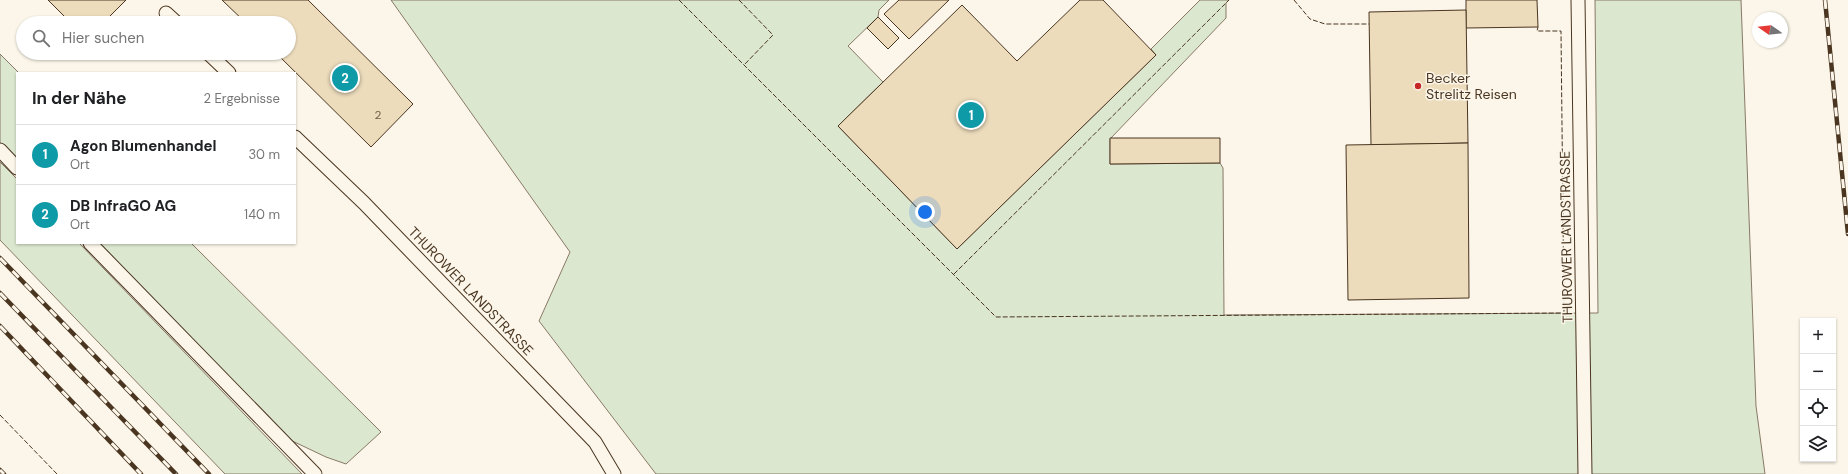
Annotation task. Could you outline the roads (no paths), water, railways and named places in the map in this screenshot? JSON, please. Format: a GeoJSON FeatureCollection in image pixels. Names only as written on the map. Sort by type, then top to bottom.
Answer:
{"type":"FeatureCollection","features":[{"type":"Feature","properties":{"kind":"lane","name":"THUROWER LANDSTRASSE"},"geometry":{"type":"LineString","coordinates":[[1578,0],[1585,474]]}},
{"type":"Feature","properties":{"kind":"lane"},"geometry":{"type":"LineString","coordinates":[[166,13],[169,16]]}},
{"type":"Feature","properties":{"kind":"lane"},"geometry":{"type":"LineString","coordinates":[[215,60],[228,72]]}},
{"type":"Feature","properties":{"kind":"lane","name":"THUROWER LANDSTRASSE"},"geometry":{"type":"LineString","coordinates":[[296,138],[364,203],[595,442],[614,474]]}},
{"type":"Feature","properties":{"kind":"lane"},"geometry":{"type":"LineString","coordinates":[[0,150],[16,167]]}},
{"type":"Feature","properties":{"kind":"lane"},"geometry":{"type":"LineString","coordinates":[[91,244],[315,474]]}},
{"type":"Feature","properties":{"kind":"railway"},"geometry":{"type":"LineString","coordinates":[[1825,0],[1848,234]]}},
{"type":"Feature","properties":{"kind":"railway"},"geometry":{"type":"LineString","coordinates":[[0,258],[209,474]]}},
{"type":"Feature","properties":{"kind":"railway"},"geometry":{"type":"LineString","coordinates":[[0,293],[176,474]]}},
{"type":"Feature","properties":{"kind":"railway"},"geometry":{"type":"LineString","coordinates":[[0,326],[141,474]]}},
{"type":"Feature","properties":{"kind":"railway"},"geometry":{"type":"LineString","coordinates":[[0,470],[4,474]]}},
{"type":"Feature","properties":{"kind":"place","name":"DB InfraGO AG"},"geometry":{"type":"Point","coordinates":[345,78]}},
{"type":"Feature","properties":{"kind":"place","name":"Becker Strelitz Reisen"},"geometry":{"type":"Point","coordinates":[1418,86]}},
{"type":"Feature","properties":{"kind":"place","name":"Agon Blumenhandel"},"geometry":{"type":"Point","coordinates":[971,115]}}]}
